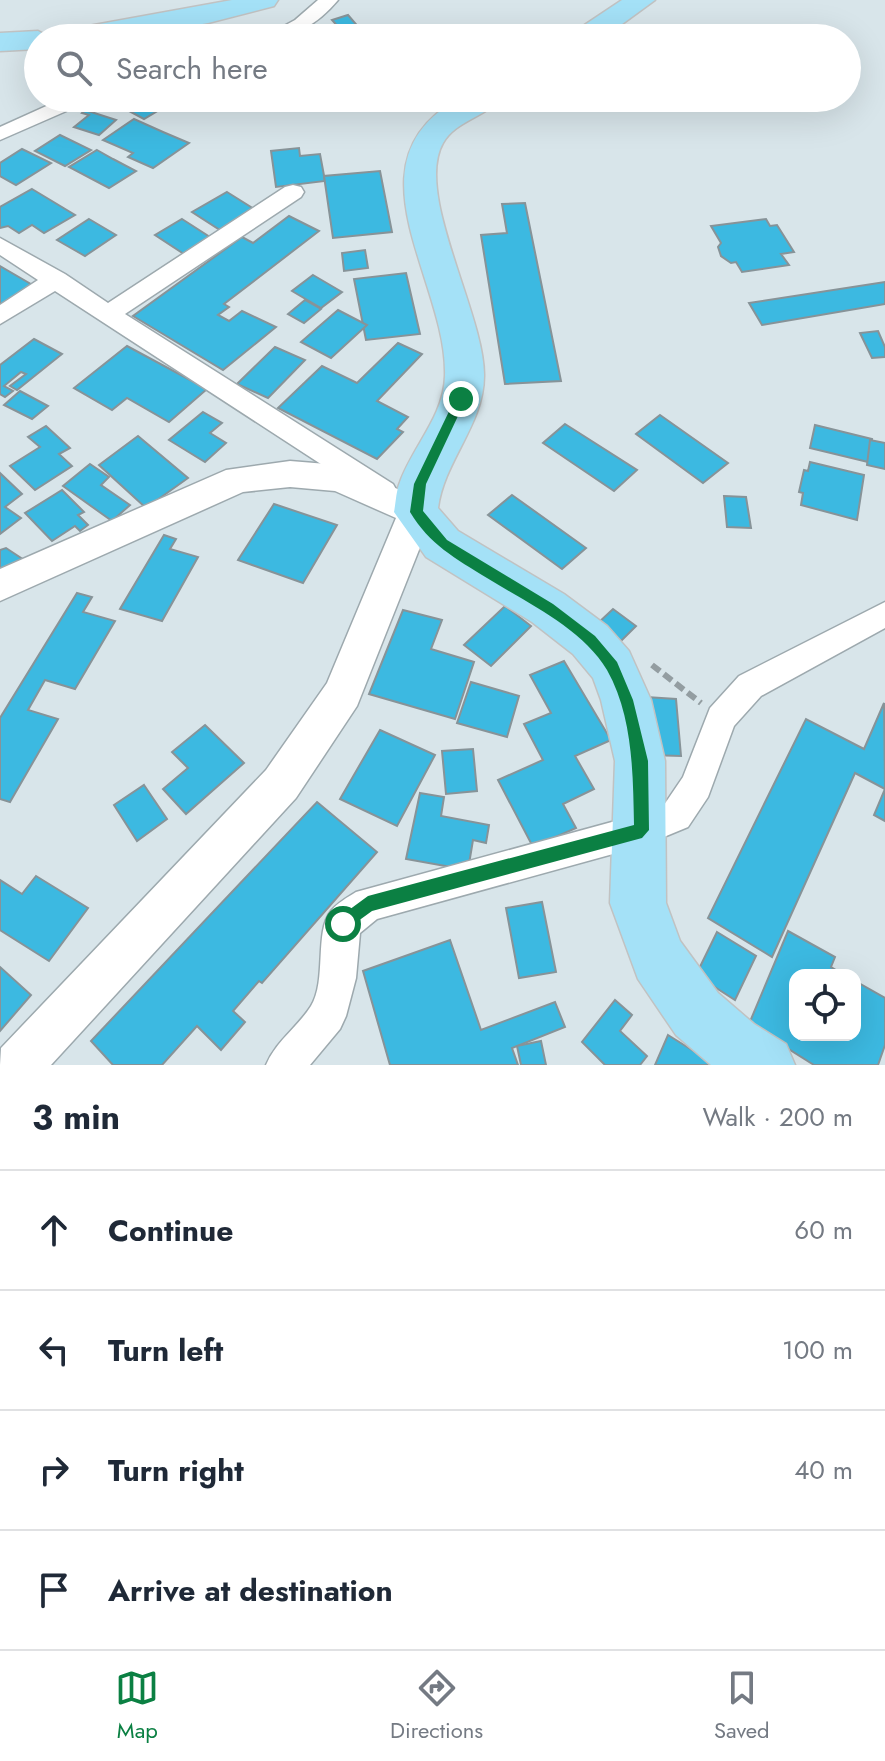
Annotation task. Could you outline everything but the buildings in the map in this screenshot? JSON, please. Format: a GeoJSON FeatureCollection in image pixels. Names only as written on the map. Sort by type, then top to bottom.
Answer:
{"type":"FeatureCollection","features":[{"type":"Feature","properties":{"kind":"main road"},"geometry":{"type":"LineString","coordinates":[[155,24],[208,15],[264,0]]}},
{"type":"Feature","properties":{"kind":"main road"},"geometry":{"type":"LineString","coordinates":[[605,24],[641,0]]}},
{"type":"Feature","properties":{"kind":"main road"},"geometry":{"type":"LineString","coordinates":[[0,42],[24,41]]}},
{"type":"Feature","properties":{"kind":"main road"},"geometry":{"type":"LineString","coordinates":[[464,112],[436,130],[424,149],[420,167],[419,190],[452,306],[465,376],[461,399],[420,484],[416,512],[442,544],[548,608],[590,640],[612,666],[626,700],[640,761],[642,830],[638,903],[658,959],[697,1014],[733,1045],[765,1065]]}},
{"type":"Feature","properties":{"kind":"street"},"geometry":{"type":"LineString","coordinates":[[301,24],[329,0]]}},
{"type":"Feature","properties":{"kind":"street"},"geometry":{"type":"LineString","coordinates":[[0,134],[49,112]]}},
{"type":"Feature","properties":{"kind":"street"},"geometry":{"type":"LineString","coordinates":[[110,313],[293,192]]}},
{"type":"Feature","properties":{"kind":"street"},"geometry":{"type":"LineString","coordinates":[[0,245],[416,512]]}},
{"type":"Feature","properties":{"kind":"street"},"geometry":{"type":"LineString","coordinates":[[0,316],[57,279]]}},
{"type":"Feature","properties":{"kind":"street"},"geometry":{"type":"LineString","coordinates":[[0,586],[238,479],[290,474],[339,478],[416,512]]}},
{"type":"Feature","properties":{"kind":"street"},"geometry":{"type":"LineString","coordinates":[[18,1065],[281,784],[343,693],[416,512]]}},
{"type":"Feature","properties":{"kind":"street"},"geometry":{"type":"LineString","coordinates":[[285,1065],[327,1016],[338,978],[343,924],[368,904],[642,830],[676,816],[696,786],[721,718],[750,686],[885,614]]}},
{"type":"Feature","properties":{"kind":"path"},"geometry":{"type":"LineString","coordinates":[[604,657],[649,663],[721,718]]}},
{"type":"Feature","properties":{"kind":"route"},"geometry":{"type":"LineString","coordinates":[[343,924],[368,904],[642,830],[640,761],[626,700],[612,666],[590,640],[548,608],[442,544],[416,512],[420,484],[461,399]]}}]}
